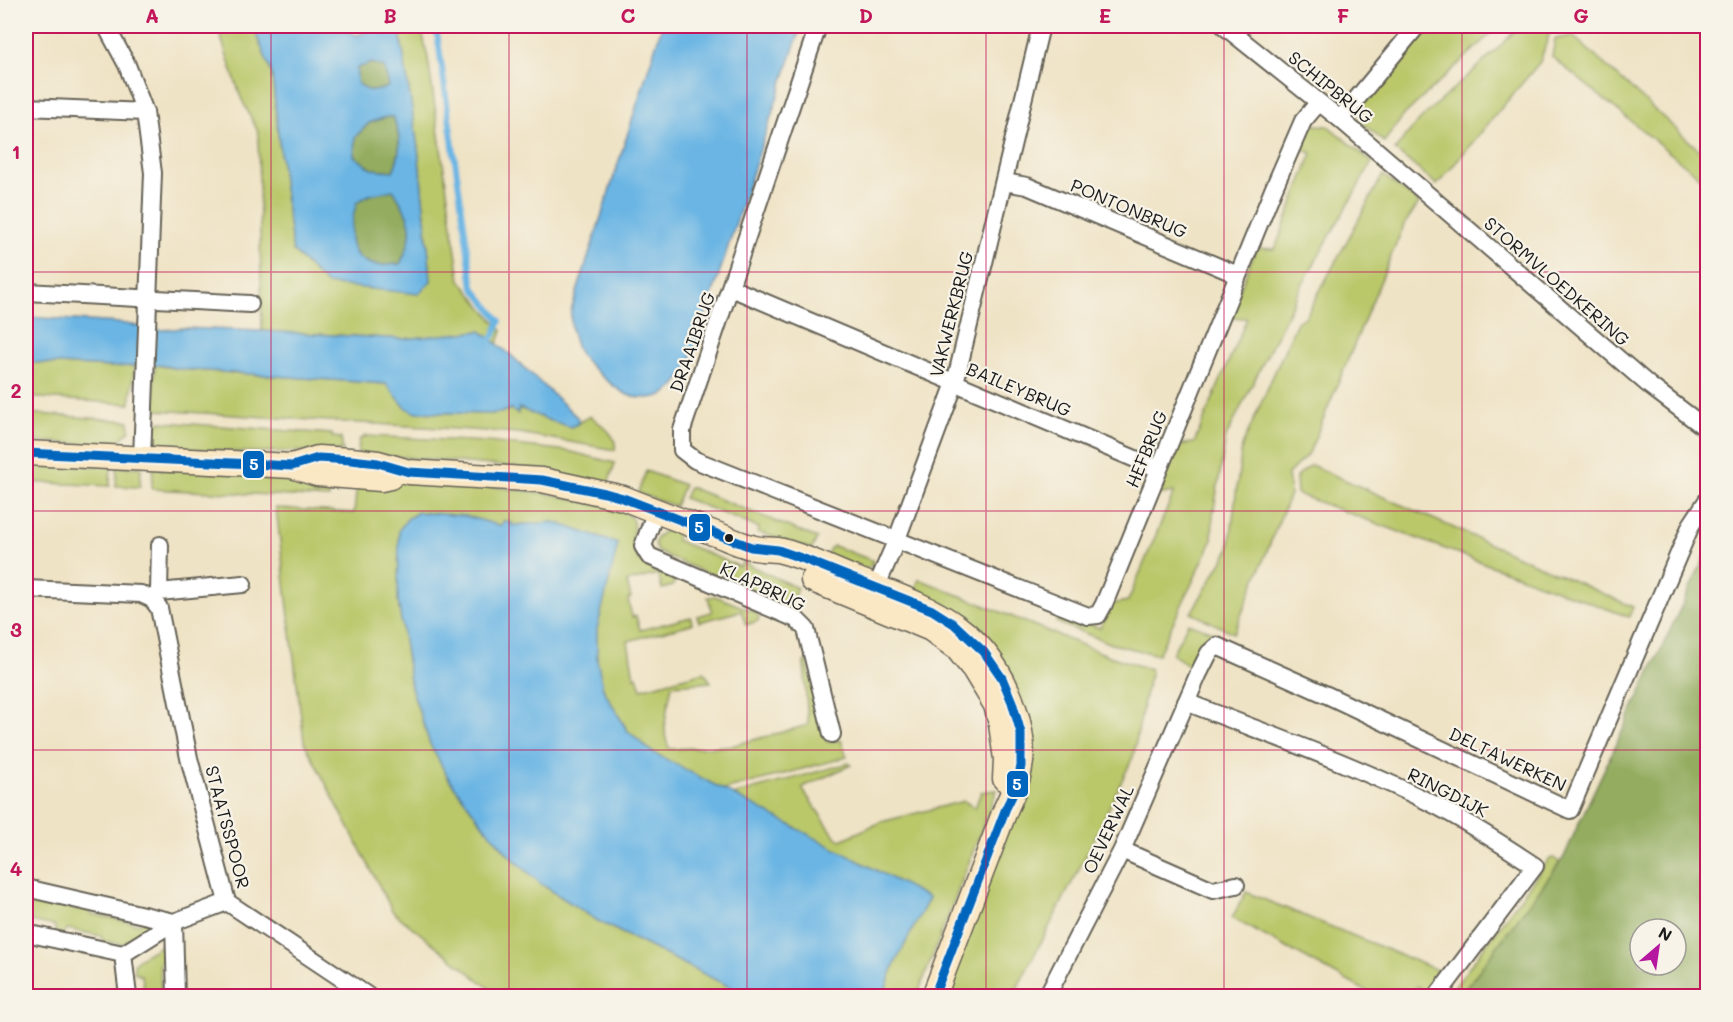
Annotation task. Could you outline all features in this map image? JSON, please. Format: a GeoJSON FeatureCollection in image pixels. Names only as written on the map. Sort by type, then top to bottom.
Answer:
{"type":"FeatureCollection","features":[{"type":"Feature","properties":{"kind":"street"},"geometry":{"type":"LineString","coordinates":[[106,26],[127,65],[144,112],[153,173],[142,458]]}},
{"type":"Feature","properties":{"kind":"street","name":"DRAAIBRUG"},"geometry":{"type":"LineString","coordinates":[[818,26],[682,430],[682,450],[695,460],[897,539]]}},
{"type":"Feature","properties":{"kind":"street","name":"VAKWERKBRUG"},"geometry":{"type":"LineString","coordinates":[[873,595],[897,539],[955,383],[1041,26]]}},
{"type":"Feature","properties":{"kind":"street","name":"SCHIPBRUG"},"geometry":{"type":"LineString","coordinates":[[1224,26],[1384,157]]}},
{"type":"Feature","properties":{"kind":"street"},"geometry":{"type":"LineString","coordinates":[[1340,119],[1417,26]]}},
{"type":"Feature","properties":{"kind":"street","name":"HEFBRUG"},"geometry":{"type":"LineString","coordinates":[[897,539],[1088,616],[1098,615],[1303,121],[1319,102]]}},
{"type":"Feature","properties":{"kind":"street"},"geometry":{"type":"LineString","coordinates":[[26,107],[144,112]]}},
{"type":"Feature","properties":{"kind":"street","name":"STORMVLOEDKERING"},"geometry":{"type":"LineString","coordinates":[[1384,157],[1650,386],[1707,430]]}},
{"type":"Feature","properties":{"kind":"street","name":"PONTONBRUG"},"geometry":{"type":"LineString","coordinates":[[1004,182],[1027,186],[1238,275]]}},
{"type":"Feature","properties":{"kind":"street","name":"BAILEYBRUG"},"geometry":{"type":"LineString","coordinates":[[731,288],[1159,469]]}},
{"type":"Feature","properties":{"kind":"street"},"geometry":{"type":"LineString","coordinates":[[26,292],[149,307],[250,304]]}},
{"type":"Feature","properties":{"kind":"street"},"geometry":{"type":"LineString","coordinates":[[26,453],[292,466],[318,458],[378,463],[410,472],[542,480],[605,493],[656,511],[751,548],[773,564],[873,595],[931,629],[957,648],[974,669],[996,705],[1006,759],[1006,808],[934,996]]}},
{"type":"Feature","properties":{"kind":"street","name":"DELTAWERKEN"},"geometry":{"type":"LineString","coordinates":[[1198,675],[1209,653],[1218,646],[1570,810],[1691,525],[1707,499]]}},
{"type":"Feature","properties":{"kind":"street","name":"KLAPBRUG"},"geometry":{"type":"LineString","coordinates":[[656,511],[643,546],[649,556],[796,619],[806,628],[832,734]]}},
{"type":"Feature","properties":{"kind":"street","name":"STAATSSPOOR"},"geometry":{"type":"LineString","coordinates":[[160,545],[155,595],[189,758],[227,902],[368,996]]}},
{"type":"Feature","properties":{"kind":"street"},"geometry":{"type":"LineString","coordinates":[[26,589],[155,595],[243,584]]}},
{"type":"Feature","properties":{"kind":"street","name":"OEVERWAL"},"geometry":{"type":"LineString","coordinates":[[1047,996],[1122,850],[1198,675]]}},
{"type":"Feature","properties":{"kind":"street","name":"RINGDIJK"},"geometry":{"type":"LineString","coordinates":[[1186,702],[1399,788],[1487,834],[1535,866],[1437,996]]}},
{"type":"Feature","properties":{"kind":"street"},"geometry":{"type":"LineString","coordinates":[[1122,850],[1213,890],[1236,885]]}},
{"type":"Feature","properties":{"kind":"street"},"geometry":{"type":"LineString","coordinates":[[26,888],[174,922]]}},
{"type":"Feature","properties":{"kind":"street"},"geometry":{"type":"LineString","coordinates":[[26,933],[123,954],[174,922],[227,902]]}},
{"type":"Feature","properties":{"kind":"street"},"geometry":{"type":"LineString","coordinates":[[174,922],[176,996]]}},
{"type":"Feature","properties":{"kind":"street"},"geometry":{"type":"LineString","coordinates":[[123,954],[128,996]]}},
{"type":"Feature","properties":{"kind":"green space"},"geometry":{"type":"Polygon","coordinates":[[[217,26],[253,26],[272,74],[293,251],[326,284],[430,267],[418,148],[399,26],[421,26],[428,59],[460,280],[502,331],[497,345],[481,331],[404,339],[262,331],[258,132],[241,98],[217,26]]]}},
{"type":"Feature","properties":{"kind":"green space"},"geometry":{"type":"Polygon","coordinates":[[[1427,26],[1499,26],[1404,115],[1384,142],[1360,121],[1359,113],[1364,105],[1362,103],[1427,26]]]}},
{"type":"Feature","properties":{"kind":"green space"},"geometry":{"type":"Polygon","coordinates":[[[1519,26],[1572,26],[1550,32],[1540,62],[1437,185],[1395,150],[1423,117],[1488,58],[1519,26]]]}},
{"type":"Feature","properties":{"kind":"green space"},"geometry":{"type":"Polygon","coordinates":[[[1573,36],[1707,157],[1707,183],[1552,57],[1555,39],[1573,36]]]}},
{"type":"Feature","properties":{"kind":"green space"},"geometry":{"type":"Polygon","coordinates":[[[372,63],[384,67],[389,87],[372,91],[365,89],[357,82],[357,68],[372,63]]]}},
{"type":"Feature","properties":{"kind":"green space"},"geometry":{"type":"Polygon","coordinates":[[[393,117],[399,138],[398,157],[393,171],[372,169],[354,156],[355,137],[369,123],[393,117]]]}},
{"type":"Feature","properties":{"kind":"green space"},"geometry":{"type":"Polygon","coordinates":[[[1315,125],[1328,126],[1372,162],[1301,287],[1226,437],[1213,515],[1212,541],[1158,655],[1112,644],[1056,622],[1058,617],[1065,616],[1100,628],[1111,604],[1128,601],[1174,492],[1156,495],[1177,445],[1194,443],[1247,318],[1229,318],[1256,248],[1275,249],[1312,153],[1298,148],[1308,128],[1315,125]]]}},
{"type":"Feature","properties":{"kind":"green space"},"geometry":{"type":"Polygon","coordinates":[[[1383,175],[1419,203],[1404,225],[1309,453],[1288,474],[1290,494],[1234,633],[1191,613],[1229,550],[1242,446],[1297,322],[1306,316],[1383,175]]]}},
{"type":"Feature","properties":{"kind":"green space"},"geometry":{"type":"Polygon","coordinates":[[[393,189],[408,217],[409,243],[400,264],[376,265],[365,262],[358,256],[351,240],[356,202],[369,195],[393,189]]]}},
{"type":"Feature","properties":{"kind":"green space"},"geometry":{"type":"Polygon","coordinates":[[[26,362],[109,367],[135,365],[130,404],[26,397],[26,362]]]}},
{"type":"Feature","properties":{"kind":"green space"},"geometry":{"type":"Polygon","coordinates":[[[155,365],[180,369],[387,384],[406,407],[414,412],[487,414],[512,409],[518,413],[519,408],[577,425],[591,416],[611,435],[615,450],[519,433],[155,410],[153,408],[155,365]]]}},
{"type":"Feature","properties":{"kind":"green space"},"geometry":{"type":"Polygon","coordinates":[[[26,413],[129,421],[130,430],[119,441],[110,441],[109,445],[26,441],[26,413]]]}},
{"type":"Feature","properties":{"kind":"green space"},"geometry":{"type":"Polygon","coordinates":[[[163,422],[332,434],[332,437],[341,438],[343,451],[238,452],[178,448],[157,441],[154,436],[153,425],[163,422]]]}},
{"type":"Feature","properties":{"kind":"green space"},"geometry":{"type":"Polygon","coordinates":[[[366,436],[488,442],[568,451],[615,463],[608,484],[534,469],[358,453],[359,440],[366,436]]]}},
{"type":"Feature","properties":{"kind":"green space"},"geometry":{"type":"Polygon","coordinates":[[[26,463],[111,466],[110,486],[26,482],[26,463]]]}},
{"type":"Feature","properties":{"kind":"green space"},"geometry":{"type":"Polygon","coordinates":[[[1311,465],[1633,607],[1629,617],[1297,494],[1296,477],[1311,465]]]}},
{"type":"Feature","properties":{"kind":"green space"},"geometry":{"type":"Polygon","coordinates":[[[117,467],[141,467],[140,487],[116,486],[117,467]]]}},
{"type":"Feature","properties":{"kind":"green space"},"geometry":{"type":"Polygon","coordinates":[[[153,468],[273,475],[340,483],[340,490],[336,493],[329,492],[329,498],[152,489],[153,468]]]}},
{"type":"Feature","properties":{"kind":"green space"},"geometry":{"type":"Polygon","coordinates":[[[646,471],[684,485],[675,506],[638,493],[646,471]]]}},
{"type":"Feature","properties":{"kind":"green space"},"geometry":{"type":"Polygon","coordinates":[[[400,482],[469,485],[538,492],[606,505],[627,514],[634,527],[634,552],[640,561],[674,579],[672,586],[662,589],[658,574],[627,582],[632,617],[636,616],[640,630],[691,617],[692,624],[628,641],[634,677],[637,676],[641,689],[704,672],[711,682],[672,685],[665,726],[665,735],[670,749],[731,746],[808,725],[804,662],[807,661],[827,742],[841,740],[847,757],[724,790],[652,752],[627,730],[603,689],[597,659],[597,629],[617,544],[554,522],[511,525],[510,522],[504,521],[502,525],[498,525],[466,516],[398,600],[411,687],[430,744],[449,779],[508,854],[541,884],[598,921],[748,996],[499,996],[393,912],[304,742],[276,508],[354,513],[357,483],[375,485],[400,482]]]}},
{"type":"Feature","properties":{"kind":"green space"},"geometry":{"type":"Polygon","coordinates":[[[689,487],[817,538],[812,549],[757,532],[759,528],[684,498],[689,487]]]}},
{"type":"Feature","properties":{"kind":"green space"},"geometry":{"type":"Polygon","coordinates":[[[674,529],[679,530],[676,540],[740,567],[743,562],[797,588],[790,608],[742,588],[744,583],[718,571],[715,577],[658,552],[655,543],[658,536],[674,529]]]}},
{"type":"Feature","properties":{"kind":"green space"},"geometry":{"type":"Polygon","coordinates":[[[834,546],[874,561],[870,566],[858,570],[825,560],[830,548],[834,546]]]}},
{"type":"Feature","properties":{"kind":"green space"},"geometry":{"type":"Polygon","coordinates":[[[1707,552],[1707,996],[1460,996],[1564,857],[1707,552]]]}},
{"type":"Feature","properties":{"kind":"green space"},"geometry":{"type":"Polygon","coordinates":[[[919,579],[1112,657],[1150,669],[1151,675],[1133,757],[1089,850],[1013,996],[946,996],[1025,773],[915,589],[919,579]]]}},
{"type":"Feature","properties":{"kind":"green space"},"geometry":{"type":"Polygon","coordinates":[[[715,596],[755,612],[759,616],[758,621],[746,625],[741,611],[699,622],[697,616],[712,612],[708,597],[715,596]]]}},
{"type":"Feature","properties":{"kind":"green space"},"geometry":{"type":"Polygon","coordinates":[[[1188,623],[1216,633],[1214,638],[1200,643],[1190,666],[1172,654],[1188,623]]]}},
{"type":"Feature","properties":{"kind":"green space"},"geometry":{"type":"Polygon","coordinates":[[[849,763],[851,765],[803,787],[835,836],[841,840],[881,822],[964,801],[975,808],[981,792],[997,790],[917,996],[883,996],[894,965],[929,898],[733,795],[849,763]]]}},
{"type":"Feature","properties":{"kind":"green space"},"geometry":{"type":"Polygon","coordinates":[[[1554,858],[1560,863],[1460,996],[1448,996],[1549,859],[1554,858]]]}},
{"type":"Feature","properties":{"kind":"green space"},"geometry":{"type":"Polygon","coordinates":[[[1246,892],[1440,971],[1425,991],[1417,986],[1412,992],[1417,996],[1375,996],[1232,918],[1246,892]]]}},
{"type":"Feature","properties":{"kind":"green space"},"geometry":{"type":"Polygon","coordinates":[[[26,900],[58,907],[65,901],[70,902],[69,908],[78,910],[80,905],[85,906],[91,914],[139,924],[143,921],[157,924],[123,944],[103,941],[101,936],[68,929],[62,934],[55,933],[55,926],[26,920],[26,900]]]}},
{"type":"Feature","properties":{"kind":"green space"},"geometry":{"type":"Polygon","coordinates":[[[165,943],[168,957],[160,963],[161,996],[145,996],[142,976],[134,972],[134,964],[138,959],[165,943]]]}},
{"type":"Feature","properties":{"kind":"water"},"geometry":{"type":"Polygon","coordinates":[[[253,26],[342,26],[345,30],[357,35],[375,29],[375,26],[399,26],[418,148],[430,267],[431,281],[419,294],[326,284],[293,251],[272,74],[253,26]],[[372,63],[357,68],[357,82],[372,91],[389,86],[384,67],[372,63]],[[393,117],[369,123],[355,137],[354,156],[372,169],[393,171],[398,157],[399,144],[398,131],[393,117]],[[393,190],[369,195],[357,202],[351,230],[353,248],[365,262],[376,265],[400,264],[409,243],[410,234],[410,226],[404,209],[393,190]]]}},
{"type":"Feature","properties":{"kind":"water"},"geometry":{"type":"Polygon","coordinates":[[[662,26],[801,26],[689,365],[678,382],[667,393],[644,398],[630,396],[621,391],[586,362],[578,351],[573,336],[571,311],[662,26]]]}},
{"type":"Feature","properties":{"kind":"water"},"geometry":{"type":"Polygon","coordinates":[[[26,317],[120,323],[161,330],[184,328],[404,339],[481,331],[512,356],[578,418],[579,423],[571,427],[519,408],[518,414],[512,409],[487,414],[414,412],[406,408],[386,384],[180,369],[159,365],[110,367],[26,362],[26,317]]]}},
{"type":"Feature","properties":{"kind":"water"},"geometry":{"type":"Polygon","coordinates":[[[418,512],[466,516],[498,525],[502,525],[503,521],[511,522],[511,525],[554,522],[618,544],[597,629],[597,659],[603,689],[627,730],[652,752],[929,898],[894,965],[883,996],[748,996],[598,921],[541,884],[508,854],[449,779],[430,744],[411,687],[398,600],[399,530],[407,519],[418,512]]]}},
{"type":"Feature","properties":{"kind":"waterway"},"geometry":{"type":"LineString","coordinates":[[436,26],[473,287],[500,321],[487,346]]}},
{"type":"Feature","properties":{"kind":"transit line","name":"5"},"geometry":{"type":"LineString","coordinates":[[26,453],[292,466],[318,458],[378,463],[409,472],[542,480],[623,498],[751,547],[778,550],[804,559],[932,610],[954,624],[984,652],[1002,678],[1021,733],[1021,766],[1017,786],[1006,808],[934,996]]}}]}
